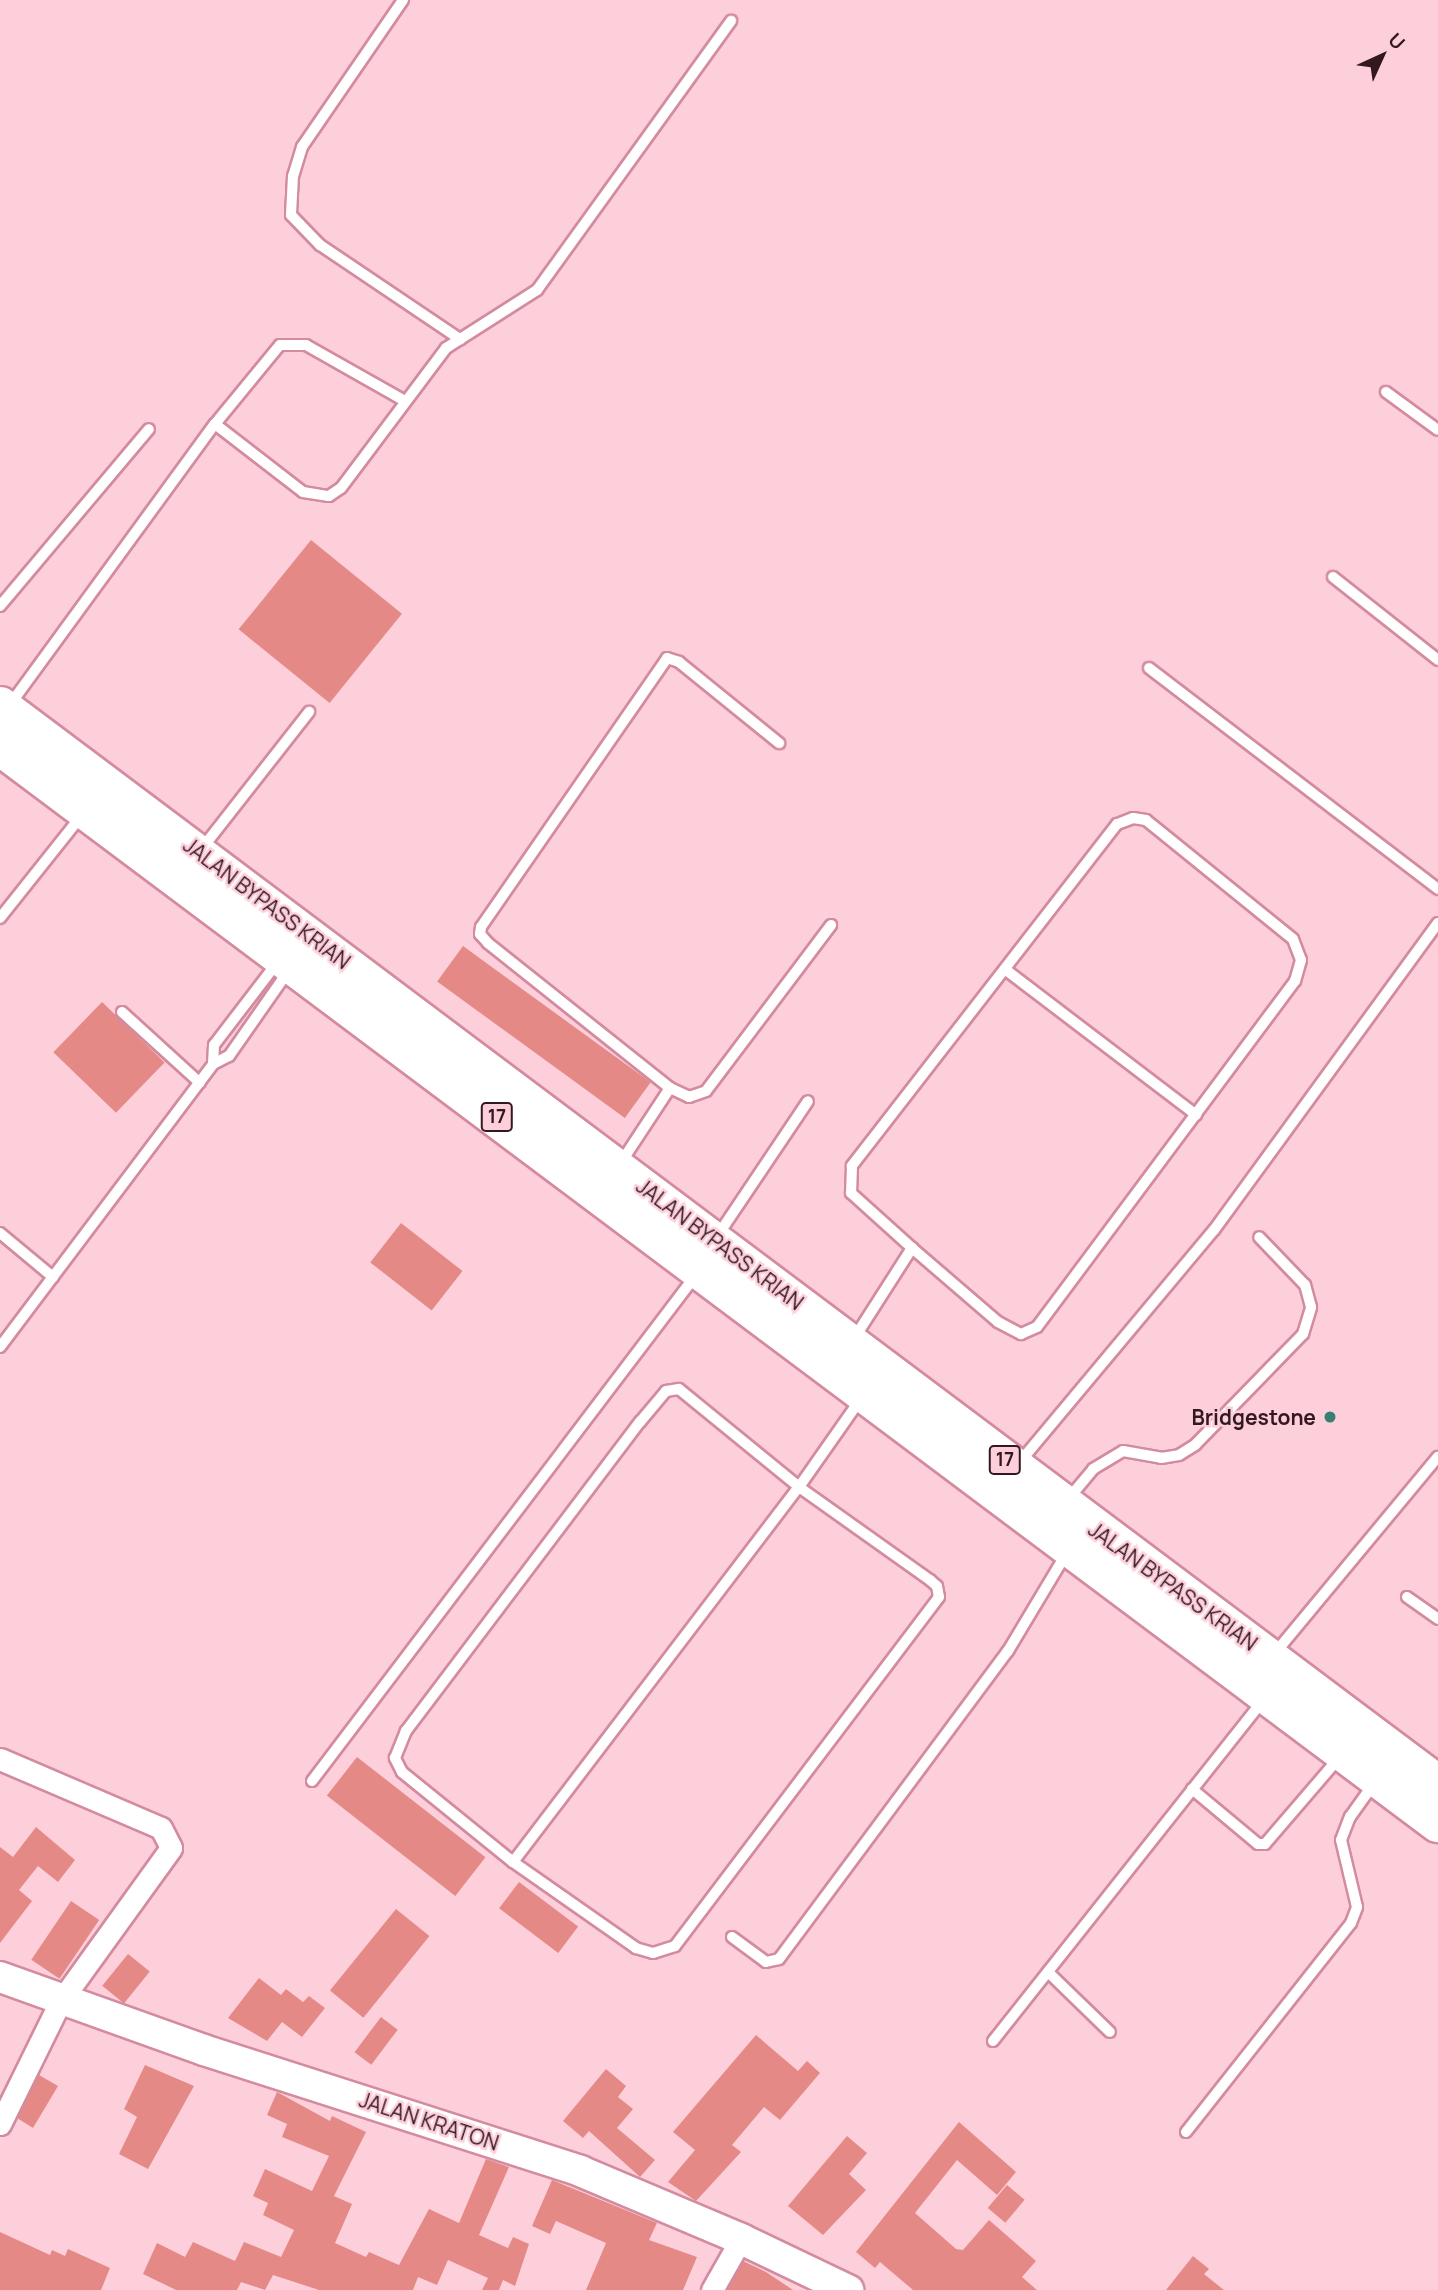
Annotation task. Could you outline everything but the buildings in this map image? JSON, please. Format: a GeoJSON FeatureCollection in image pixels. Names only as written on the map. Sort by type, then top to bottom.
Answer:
{"type":"FeatureCollection","features":[{"type":"Feature","properties":{"kind":"highway","name":"JALAN BYPASS KRIAN"},"geometry":{"type":"LineString","coordinates":[[2,721],[86,810],[296,945],[617,1168],[707,1255],[866,1391],[1070,1548],[1438,1785]]}},
{"type":"Feature","properties":{"kind":"highway","name":"JALAN BYPASS KRIAN"},"geometry":{"type":"LineString","coordinates":[[2,721],[199,853],[296,945],[707,1255],[852,1342],[1063,1505],[1269,1676],[1343,1753],[1438,1823]]}},
{"type":"Feature","properties":{"kind":"street"},"geometry":{"type":"LineString","coordinates":[[0,1759],[161,1828],[170,1840],[170,1851],[60,2002],[0,2124]]}},
{"type":"Feature","properties":{"kind":"street","name":"JALAN KRATON"},"geometry":{"type":"LineString","coordinates":[[0,1978],[60,2002],[519,2149],[741,2239],[848,2290]]}},
{"type":"Feature","properties":{"kind":"street"},"geometry":{"type":"LineString","coordinates":[[712,2290],[741,2239]]}},
{"type":"Feature","properties":{"kind":"lane"},"geometry":{"type":"LineString","coordinates":[[404,0],[302,147],[293,176],[291,215],[320,245],[460,339]]}},
{"type":"Feature","properties":{"kind":"lane"},"geometry":{"type":"LineString","coordinates":[[215,424],[303,492],[329,496],[341,488],[446,348],[537,290],[731,22]]}},
{"type":"Feature","properties":{"kind":"lane"},"geometry":{"type":"LineString","coordinates":[[2,721],[215,424],[280,345],[289,341],[306,345],[405,401]]}},
{"type":"Feature","properties":{"kind":"lane"},"geometry":{"type":"LineString","coordinates":[[1386,392],[1438,430]]}},
{"type":"Feature","properties":{"kind":"lane"},"geometry":{"type":"LineString","coordinates":[[0,606],[149,429]]}},
{"type":"Feature","properties":{"kind":"lane"},"geometry":{"type":"LineString","coordinates":[[1333,577],[1438,660]]}},
{"type":"Feature","properties":{"kind":"lane"},"geometry":{"type":"LineString","coordinates":[[779,743],[679,662],[667,658],[481,927],[480,933],[488,943],[670,1088],[689,1097],[706,1091],[831,925]]}},
{"type":"Feature","properties":{"kind":"lane"},"geometry":{"type":"LineString","coordinates":[[1149,668],[1438,889]]}},
{"type":"Feature","properties":{"kind":"lane"},"geometry":{"type":"LineString","coordinates":[[199,853],[309,712]]}},
{"type":"Feature","properties":{"kind":"lane"},"geometry":{"type":"LineString","coordinates":[[0,918],[86,810]]}},
{"type":"Feature","properties":{"kind":"lane"},"geometry":{"type":"LineString","coordinates":[[1126,820],[1146,820],[1293,939],[1301,960],[1295,981],[1196,1115],[1037,1327],[1021,1334],[998,1322],[851,1193],[852,1166],[1006,970],[1109,832],[1126,820]]}},
{"type":"Feature","properties":{"kind":"lane"},"geometry":{"type":"LineString","coordinates":[[1015,1468],[1214,1230],[1438,923]]}},
{"type":"Feature","properties":{"kind":"lane"},"geometry":{"type":"LineString","coordinates":[[0,1347],[213,1065],[229,1056],[296,945]]}},
{"type":"Feature","properties":{"kind":"lane"},"geometry":{"type":"LineString","coordinates":[[213,1065],[214,1045],[296,945]]}},
{"type":"Feature","properties":{"kind":"lane"},"geometry":{"type":"LineString","coordinates":[[1006,970],[1196,1115]]}},
{"type":"Feature","properties":{"kind":"lane"},"geometry":{"type":"LineString","coordinates":[[122,1013],[200,1083]]}},
{"type":"Feature","properties":{"kind":"lane"},"geometry":{"type":"LineString","coordinates":[[617,1168],[670,1088]]}},
{"type":"Feature","properties":{"kind":"lane"},"geometry":{"type":"LineString","coordinates":[[312,1781],[707,1255],[808,1101]]}},
{"type":"Feature","properties":{"kind":"lane"},"geometry":{"type":"LineString","coordinates":[[0,1233],[53,1277]]}},
{"type":"Feature","properties":{"kind":"lane"},"geometry":{"type":"LineString","coordinates":[[1063,1505],[1093,1469],[1123,1451],[1161,1458],[1179,1455],[1195,1446],[1303,1334],[1311,1307],[1304,1285],[1259,1237]]}},
{"type":"Feature","properties":{"kind":"lane"},"geometry":{"type":"LineString","coordinates":[[852,1342],[912,1248]]}},
{"type":"Feature","properties":{"kind":"lane"},"geometry":{"type":"LineString","coordinates":[[679,1389],[799,1487],[937,1586],[939,1597],[675,1946],[663,1953],[636,1948],[513,1862],[402,1772],[396,1762],[397,1748],[640,1422],[666,1391],[679,1389]]}},
{"type":"Feature","properties":{"kind":"lane"},"geometry":{"type":"LineString","coordinates":[[513,1862],[799,1487],[866,1391]]}},
{"type":"Feature","properties":{"kind":"lane"},"geometry":{"type":"LineString","coordinates":[[993,2041],[1192,1789],[1269,1676],[1438,1457]]}},
{"type":"Feature","properties":{"kind":"lane"},"geometry":{"type":"LineString","coordinates":[[732,1937],[766,1962],[779,1959],[1008,1651],[1070,1548]]}},
{"type":"Feature","properties":{"kind":"lane"},"geometry":{"type":"LineString","coordinates":[[1407,1597],[1438,1619]]}},
{"type":"Feature","properties":{"kind":"lane"},"geometry":{"type":"LineString","coordinates":[[1192,1789],[1258,1844],[1265,1844],[1343,1753]]}},
{"type":"Feature","properties":{"kind":"lane"},"geometry":{"type":"LineString","coordinates":[[1186,2132],[1352,1923],[1357,1907],[1341,1840],[1350,1817],[1377,1779]]}},
{"type":"Feature","properties":{"kind":"lane"},"geometry":{"type":"LineString","coordinates":[[1048,1972],[1110,2032]]}},
{"type":"Feature","properties":{"kind":"place","name":"Bridgestone"},"geometry":{"type":"Point","coordinates":[1330,1417]}}]}
